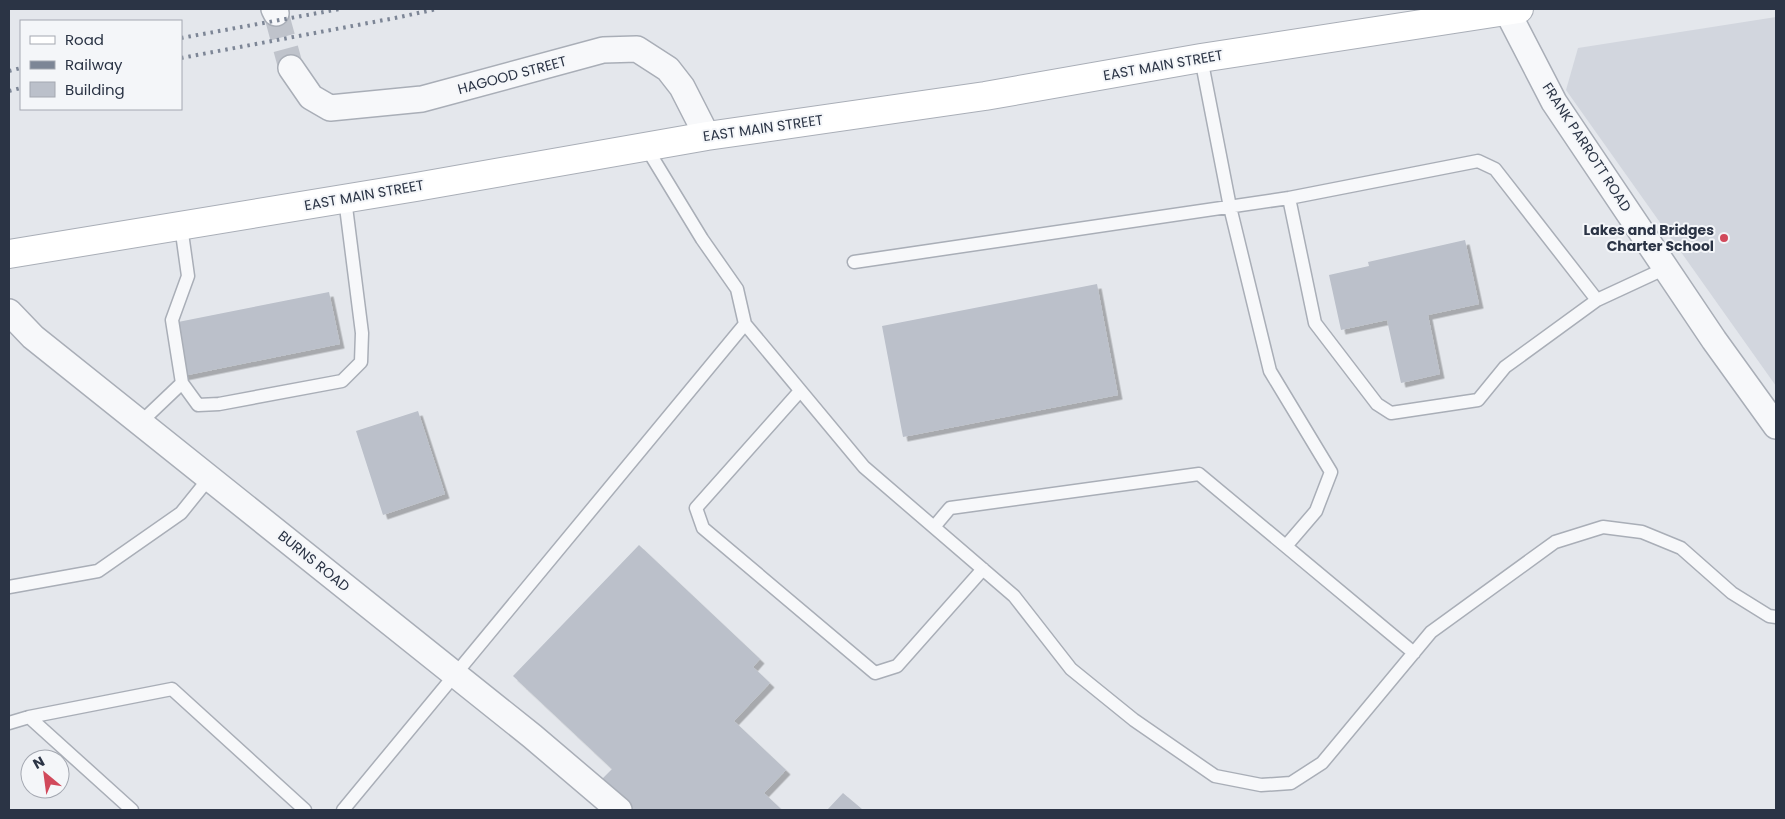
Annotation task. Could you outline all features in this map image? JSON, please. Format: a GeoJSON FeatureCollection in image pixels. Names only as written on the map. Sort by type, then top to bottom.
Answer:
{"type":"FeatureCollection","features":[{"type":"Feature","properties":{"kind":"main road","name":"EAST MAIN STREET"},"geometry":{"type":"LineString","coordinates":[[9,254],[345,199],[706,136],[985,96],[1201,58],[1513,10]]}},
{"type":"Feature","properties":{"kind":"street","name":"FRANK PARROTT ROAD"},"geometry":{"type":"LineString","coordinates":[[1513,10],[1554,102],[1714,340],[1776,426]]}},
{"type":"Feature","properties":{"kind":"street","name":"HAGOOD STREET"},"geometry":{"type":"LineString","coordinates":[[291,68],[311,97],[330,108],[422,99],[603,50],[637,49],[668,69],[682,87],[706,136]]}},
{"type":"Feature","properties":{"kind":"street","name":"BURNS ROAD"},"geometry":{"type":"LineString","coordinates":[[9,312],[32,337],[210,477],[455,676],[532,736],[619,810]]}},
{"type":"Feature","properties":{"kind":"lane"},"geometry":{"type":"LineString","coordinates":[[1201,58],[1230,207],[1270,371],[1332,472],[1316,511],[1286,546]]}},
{"type":"Feature","properties":{"kind":"lane"},"geometry":{"type":"LineString","coordinates":[[646,147],[702,239],[737,289],[745,324],[864,467],[1014,596],[1071,669],[1134,720],[1215,776],[1261,785],[1291,783],[1322,764],[1431,632],[1555,542],[1603,527],[1642,532],[1681,548],[1732,593],[1769,616],[1776,617]]}},
{"type":"Feature","properties":{"kind":"lane"},"geometry":{"type":"LineString","coordinates":[[854,262],[1289,198],[1478,161],[1495,169],[1598,300]]}},
{"type":"Feature","properties":{"kind":"lane"},"geometry":{"type":"LineString","coordinates":[[1289,198],[1315,323],[1377,404],[1391,413],[1478,400],[1505,367],[1598,300],[1666,268]]}},
{"type":"Feature","properties":{"kind":"lane"},"geometry":{"type":"LineString","coordinates":[[181,226],[188,276],[172,320],[182,383],[198,405],[219,404],[342,381],[361,362],[362,333],[345,199]]}},
{"type":"Feature","properties":{"kind":"lane"},"geometry":{"type":"LineString","coordinates":[[344,810],[745,324]]}},
{"type":"Feature","properties":{"kind":"lane"},"geometry":{"type":"LineString","coordinates":[[141,422],[182,383]]}},
{"type":"Feature","properties":{"kind":"lane"},"geometry":{"type":"LineString","coordinates":[[800,391],[696,508],[703,528],[876,673],[897,666],[983,569]]}},
{"type":"Feature","properties":{"kind":"lane"},"geometry":{"type":"LineString","coordinates":[[934,527],[950,508],[1199,474],[1414,653]]}},
{"type":"Feature","properties":{"kind":"lane"},"geometry":{"type":"LineString","coordinates":[[9,587],[98,571],[181,513],[210,477]]}},
{"type":"Feature","properties":{"kind":"lane"},"geometry":{"type":"LineString","coordinates":[[9,723],[29,717],[172,689],[305,810]]}},
{"type":"Feature","properties":{"kind":"lane"},"geometry":{"type":"LineString","coordinates":[[29,717],[132,810]]}},
{"type":"Feature","properties":{"kind":"shaded area","name":"Lakes and Bridges Charter School"},"geometry":{"type":"Polygon","coordinates":[[[1776,17],[1776,386],[1566,90],[1578,48],[1776,17]]]}},
{"type":"Feature","properties":{"kind":"building"},"geometry":{"type":"Polygon","coordinates":[[[1465,240],[1479,304],[1428,315],[1440,374],[1401,383],[1387,320],[1341,330],[1329,275],[1369,266],[1368,262],[1465,240]]]}},
{"type":"Feature","properties":{"kind":"building"},"geometry":{"type":"Polygon","coordinates":[[[1097,284],[1118,395],[903,437],[882,326],[1097,284]]]}},
{"type":"Feature","properties":{"kind":"building"},"geometry":{"type":"Polygon","coordinates":[[[329,292],[340,344],[183,376],[173,323],[329,292]]]}},
{"type":"Feature","properties":{"kind":"building"},"geometry":{"type":"Polygon","coordinates":[[[418,411],[445,494],[383,515],[356,431],[418,411]]]}},
{"type":"Feature","properties":{"kind":"building"},"geometry":{"type":"Polygon","coordinates":[[[639,545],[760,659],[753,667],[770,683],[734,721],[786,770],[764,793],[782,810],[634,810],[601,780],[612,769],[513,676],[639,545]]]}},
{"type":"Feature","properties":{"kind":"building"},"geometry":{"type":"Polygon","coordinates":[[[843,793],[863,810],[827,810],[843,793]]]}},
{"type":"Feature","properties":{"kind":"tunnel"},"geometry":{"type":"LineString","coordinates":[[276,13],[291,68]]}},
{"type":"Feature","properties":{"kind":"railway"},"geometry":{"type":"LineString","coordinates":[[182,38],[340,9]]}},
{"type":"Feature","properties":{"kind":"railway"},"geometry":{"type":"LineString","coordinates":[[182,58],[437,9]]}},
{"type":"Feature","properties":{"kind":"railway"},"geometry":{"type":"LineString","coordinates":[[9,71],[20,68]]}},
{"type":"Feature","properties":{"kind":"railway"},"geometry":{"type":"LineString","coordinates":[[9,91],[20,88]]}},
{"type":"Feature","properties":{"kind":"place","name":"Lakes and Bridges Charter School"},"geometry":{"type":"Point","coordinates":[1724,238]}}]}
